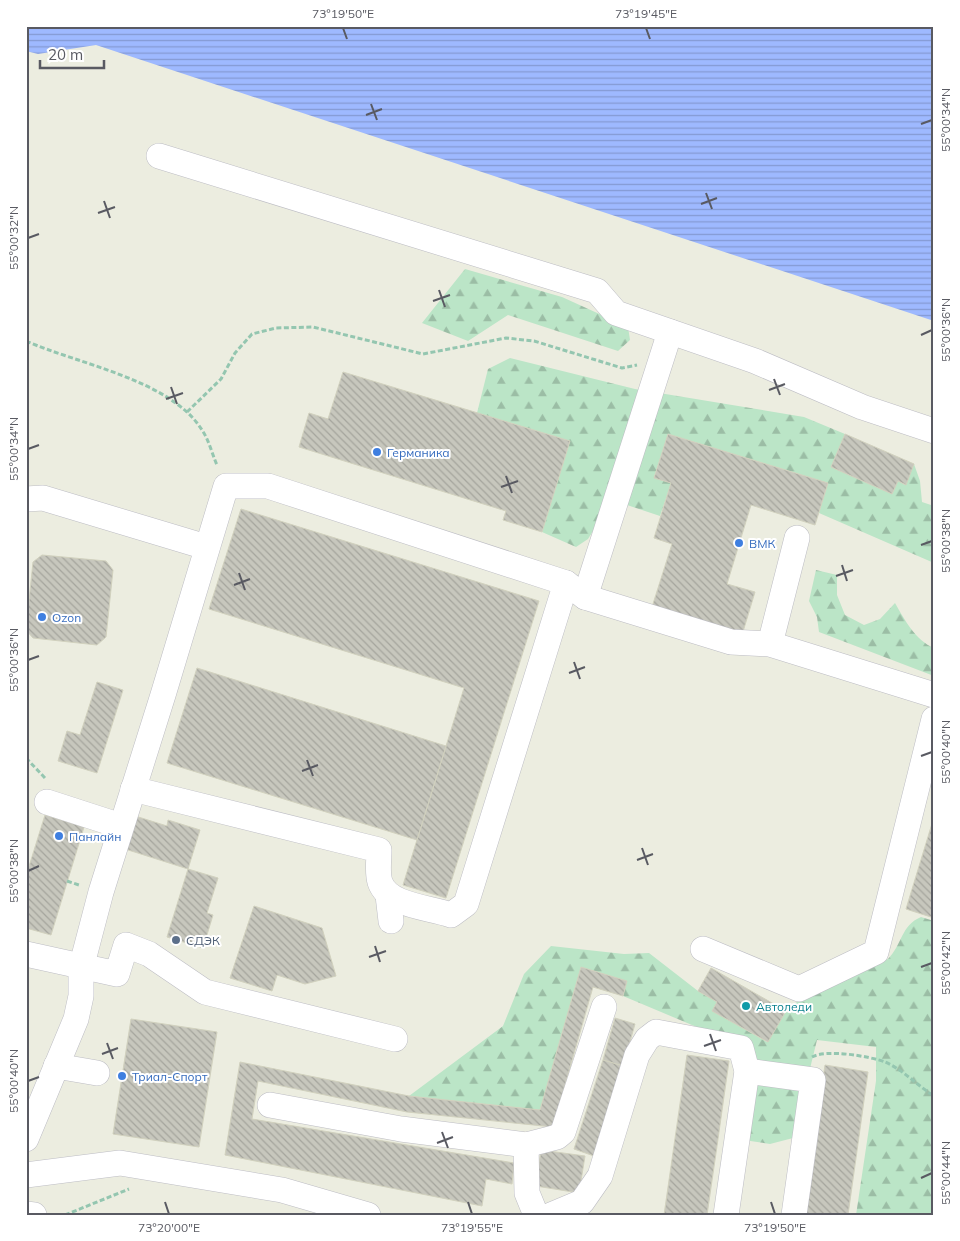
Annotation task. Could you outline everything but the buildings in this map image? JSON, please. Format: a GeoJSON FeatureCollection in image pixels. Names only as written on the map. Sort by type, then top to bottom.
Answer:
{"type":"FeatureCollection","features":[{"type":"Feature","properties":{"kind":"lane"},"geometry":{"type":"LineString","coordinates":[[159,156],[597,291],[616,313],[755,361],[862,407],[934,431]]}},
{"type":"Feature","properties":{"kind":"lane"},"geometry":{"type":"LineString","coordinates":[[388,895],[400,902],[435,909],[451,915],[466,904],[575,590],[670,332]]}},
{"type":"Feature","properties":{"kind":"lane"},"geometry":{"type":"LineString","coordinates":[[26,1139],[76,1019],[81,996],[81,968],[121,826],[226,486],[268,486],[731,642],[878,685],[934,695]]}},
{"type":"Feature","properties":{"kind":"lane"},"geometry":{"type":"LineString","coordinates":[[27,502],[43,498],[206,547]]}},
{"type":"Feature","properties":{"kind":"lane"},"geometry":{"type":"LineString","coordinates":[[756,648],[797,538]]}},
{"type":"Feature","properties":{"kind":"lane"},"geometry":{"type":"LineString","coordinates":[[703,949],[800,989],[876,952],[934,719]]}},
{"type":"Feature","properties":{"kind":"lane"},"geometry":{"type":"LineString","coordinates":[[133,789],[379,850],[380,881],[388,895],[391,921]]}},
{"type":"Feature","properties":{"kind":"lane"},"geometry":{"type":"LineString","coordinates":[[47,802],[121,826]]}},
{"type":"Feature","properties":{"kind":"lane"},"geometry":{"type":"LineString","coordinates":[[26,954],[81,968],[116,974],[126,945],[149,954],[205,992],[395,1039]]}},
{"type":"Feature","properties":{"kind":"lane"},"geometry":{"type":"LineString","coordinates":[[270,1105],[400,1130],[526,1145],[557,1137],[563,1132],[604,1007]]}},
{"type":"Feature","properties":{"kind":"lane"},"geometry":{"type":"LineString","coordinates":[[551,1215],[582,1202],[600,1176],[637,1055],[647,1039],[656,1032],[741,1048],[747,1071],[726,1215]]}},
{"type":"Feature","properties":{"kind":"lane"},"geometry":{"type":"LineString","coordinates":[[56,1066],[97,1072]]}},
{"type":"Feature","properties":{"kind":"lane"},"geometry":{"type":"LineString","coordinates":[[747,1071],[814,1080],[794,1215]]}},
{"type":"Feature","properties":{"kind":"lane"},"geometry":{"type":"LineString","coordinates":[[526,1145],[527,1194],[536,1215]]}},
{"type":"Feature","properties":{"kind":"lane"},"geometry":{"type":"LineString","coordinates":[[26,1175],[120,1163],[282,1190],[368,1215]]}},
{"type":"Feature","properties":{"kind":"lane"},"geometry":{"type":"LineString","coordinates":[[26,1214],[34,1215]]}},
{"type":"Feature","properties":{"kind":"path"},"geometry":{"type":"LineString","coordinates":[[187,412],[221,379],[235,354],[252,334],[276,328],[313,327],[423,354],[453,350],[506,338],[534,341],[622,368],[661,360]]}},
{"type":"Feature","properties":{"kind":"path"},"geometry":{"type":"LineString","coordinates":[[26,341],[52,352],[122,375],[164,395],[187,412],[202,430],[226,486]]}},
{"type":"Feature","properties":{"kind":"path"},"geometry":{"type":"LineString","coordinates":[[67,881],[84,886]]}},
{"type":"Feature","properties":{"kind":"path"},"geometry":{"type":"LineString","coordinates":[[797,1078],[809,1058],[820,1052],[866,1057],[886,1062],[934,1096]]}},
{"type":"Feature","properties":{"kind":"path"},"geometry":{"type":"LineString","coordinates":[[65,1215],[134,1187]]}},
{"type":"Feature","properties":{"kind":"green space"},"geometry":{"type":"Polygon","coordinates":[[[465,269],[562,297],[628,327],[630,340],[618,351],[508,315],[468,341],[422,323],[465,269]]]}},
{"type":"Feature","properties":{"kind":"green space"},"geometry":{"type":"Polygon","coordinates":[[[510,358],[635,389],[804,417],[845,434],[831,467],[892,494],[898,481],[905,485],[914,464],[920,481],[922,502],[934,506],[934,563],[819,513],[828,483],[668,434],[654,477],[671,483],[660,516],[627,505],[606,510],[588,539],[576,547],[542,532],[570,441],[477,413],[488,369],[510,358]]]}},
{"type":"Feature","properties":{"kind":"green space"},"geometry":{"type":"Polygon","coordinates":[[[816,570],[837,575],[837,595],[845,615],[864,625],[880,619],[895,603],[916,635],[934,648],[934,676],[819,632],[817,617],[809,601],[816,570]]]}},
{"type":"Feature","properties":{"kind":"green space"},"geometry":{"type":"Polygon","coordinates":[[[921,917],[934,921],[934,1215],[856,1215],[876,1081],[876,1047],[817,1040],[793,1138],[770,1144],[730,1138],[740,1056],[730,1041],[623,996],[627,981],[581,967],[540,1110],[409,1096],[503,1026],[524,974],[551,946],[624,954],[649,953],[698,991],[717,1002],[713,1011],[767,1042],[786,1011],[809,992],[888,959],[893,954],[905,930],[921,917]]]}},
{"type":"Feature","properties":{"kind":"water"},"geometry":{"type":"Polygon","coordinates":[[[26,26],[934,26],[934,321],[96,45],[38,54],[26,51],[26,26]]]}},
{"type":"Feature","properties":{"kind":"place","name":"Германика"},"geometry":{"type":"Point","coordinates":[377,452]}},
{"type":"Feature","properties":{"kind":"place","name":"ВМК"},"geometry":{"type":"Point","coordinates":[739,543]}},
{"type":"Feature","properties":{"kind":"place","name":"Ozon"},"geometry":{"type":"Point","coordinates":[42,617]}},
{"type":"Feature","properties":{"kind":"place","name":"Панлайн"},"geometry":{"type":"Point","coordinates":[59,836]}},
{"type":"Feature","properties":{"kind":"place","name":"СДЭК"},"geometry":{"type":"Point","coordinates":[176,940]}},
{"type":"Feature","properties":{"kind":"place","name":"Автоледи"},"geometry":{"type":"Point","coordinates":[746,1006]}},
{"type":"Feature","properties":{"kind":"place","name":"Триал-Спорт"},"geometry":{"type":"Point","coordinates":[122,1076]}}]}
